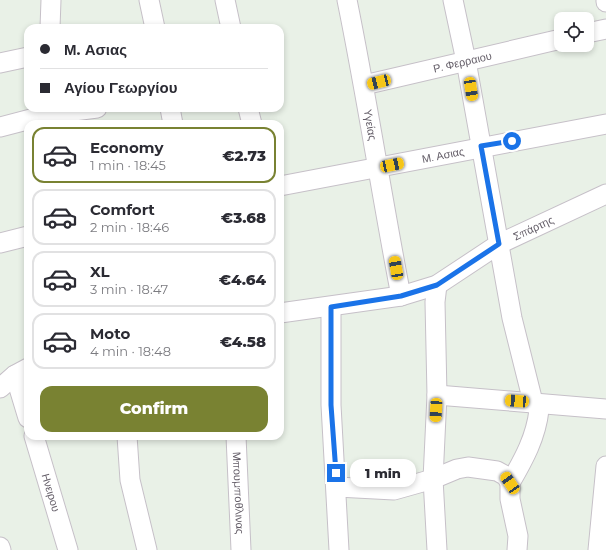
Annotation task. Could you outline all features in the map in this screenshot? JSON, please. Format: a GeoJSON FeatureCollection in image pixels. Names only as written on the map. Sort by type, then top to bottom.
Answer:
{"type":"FeatureCollection","features":[{"type":"Feature","properties":{"kind":"street"},"geometry":{"type":"LineString","coordinates":[[50,24],[51,0]]}},
{"type":"Feature","properties":{"kind":"street"},"geometry":{"type":"LineString","coordinates":[[149,0],[154,24]]}},
{"type":"Feature","properties":{"kind":"street"},"geometry":{"type":"LineString","coordinates":[[225,0],[230,24]]}},
{"type":"Feature","properties":{"kind":"street","name":"Υγείας"},"geometry":{"type":"LineString","coordinates":[[347,0],[364,85],[377,168],[401,296]]}},
{"type":"Feature","properties":{"kind":"street"},"geometry":{"type":"LineString","coordinates":[[453,0],[466,61],[512,318],[533,402],[539,410],[538,424],[532,442],[510,483],[510,499],[518,536],[517,550]]}},
{"type":"Feature","properties":{"kind":"street"},"geometry":{"type":"LineString","coordinates":[[594,32],[606,29]]}},
{"type":"Feature","properties":{"kind":"street","name":"Ρ. Φερραιου"},"geometry":{"type":"LineString","coordinates":[[364,85],[554,41]]}},
{"type":"Feature","properties":{"kind":"street"},"geometry":{"type":"LineString","coordinates":[[0,62],[24,58]]}},
{"type":"Feature","properties":{"kind":"street"},"geometry":{"type":"LineString","coordinates":[[31,120],[70,112]]}},
{"type":"Feature","properties":{"kind":"street"},"geometry":{"type":"LineString","coordinates":[[0,128],[24,122]]}},
{"type":"Feature","properties":{"kind":"street","name":"Μ. Ασιας"},"geometry":{"type":"LineString","coordinates":[[284,185],[377,168],[481,146],[606,124]]}},
{"type":"Feature","properties":{"kind":"street","name":"Σπάρτης"},"geometry":{"type":"LineString","coordinates":[[284,313],[401,296],[437,285],[499,244],[606,194]]}},
{"type":"Feature","properties":{"kind":"street"},"geometry":{"type":"LineString","coordinates":[[0,243],[24,237]]}},
{"type":"Feature","properties":{"kind":"street"},"geometry":{"type":"LineString","coordinates":[[437,285],[435,302],[437,395],[432,479],[437,550]]}},
{"type":"Feature","properties":{"kind":"street"},"geometry":{"type":"LineString","coordinates":[[331,307],[331,405],[337,487],[339,550]]}},
{"type":"Feature","properties":{"kind":"street"},"geometry":{"type":"LineString","coordinates":[[0,388],[22,371]]}},
{"type":"Feature","properties":{"kind":"street"},"geometry":{"type":"LineString","coordinates":[[22,371],[24,387]]}},
{"type":"Feature","properties":{"kind":"street"},"geometry":{"type":"LineString","coordinates":[[437,395],[606,409]]}},
{"type":"Feature","properties":{"kind":"street","name":"Ηνειρου"},"geometry":{"type":"LineString","coordinates":[[35,440],[68,550]]}},
{"type":"Feature","properties":{"kind":"street"},"geometry":{"type":"LineString","coordinates":[[127,440],[130,480],[147,550]]}},
{"type":"Feature","properties":{"kind":"street","name":"Μπουμποθλινας"},"geometry":{"type":"LineString","coordinates":[[236,440],[241,550]]}},
{"type":"Feature","properties":{"kind":"street"},"geometry":{"type":"LineString","coordinates":[[598,550],[606,466]]}},
{"type":"Feature","properties":{"kind":"street"},"geometry":{"type":"LineString","coordinates":[[337,487],[394,490],[432,479],[447,471],[468,467],[497,471],[506,476],[510,483]]}},
{"type":"Feature","properties":{"kind":"route"},"geometry":{"type":"LineString","coordinates":[[336,473],[331,405],[331,307],[401,296],[437,285],[499,244],[481,146],[512,141]]}}]}
